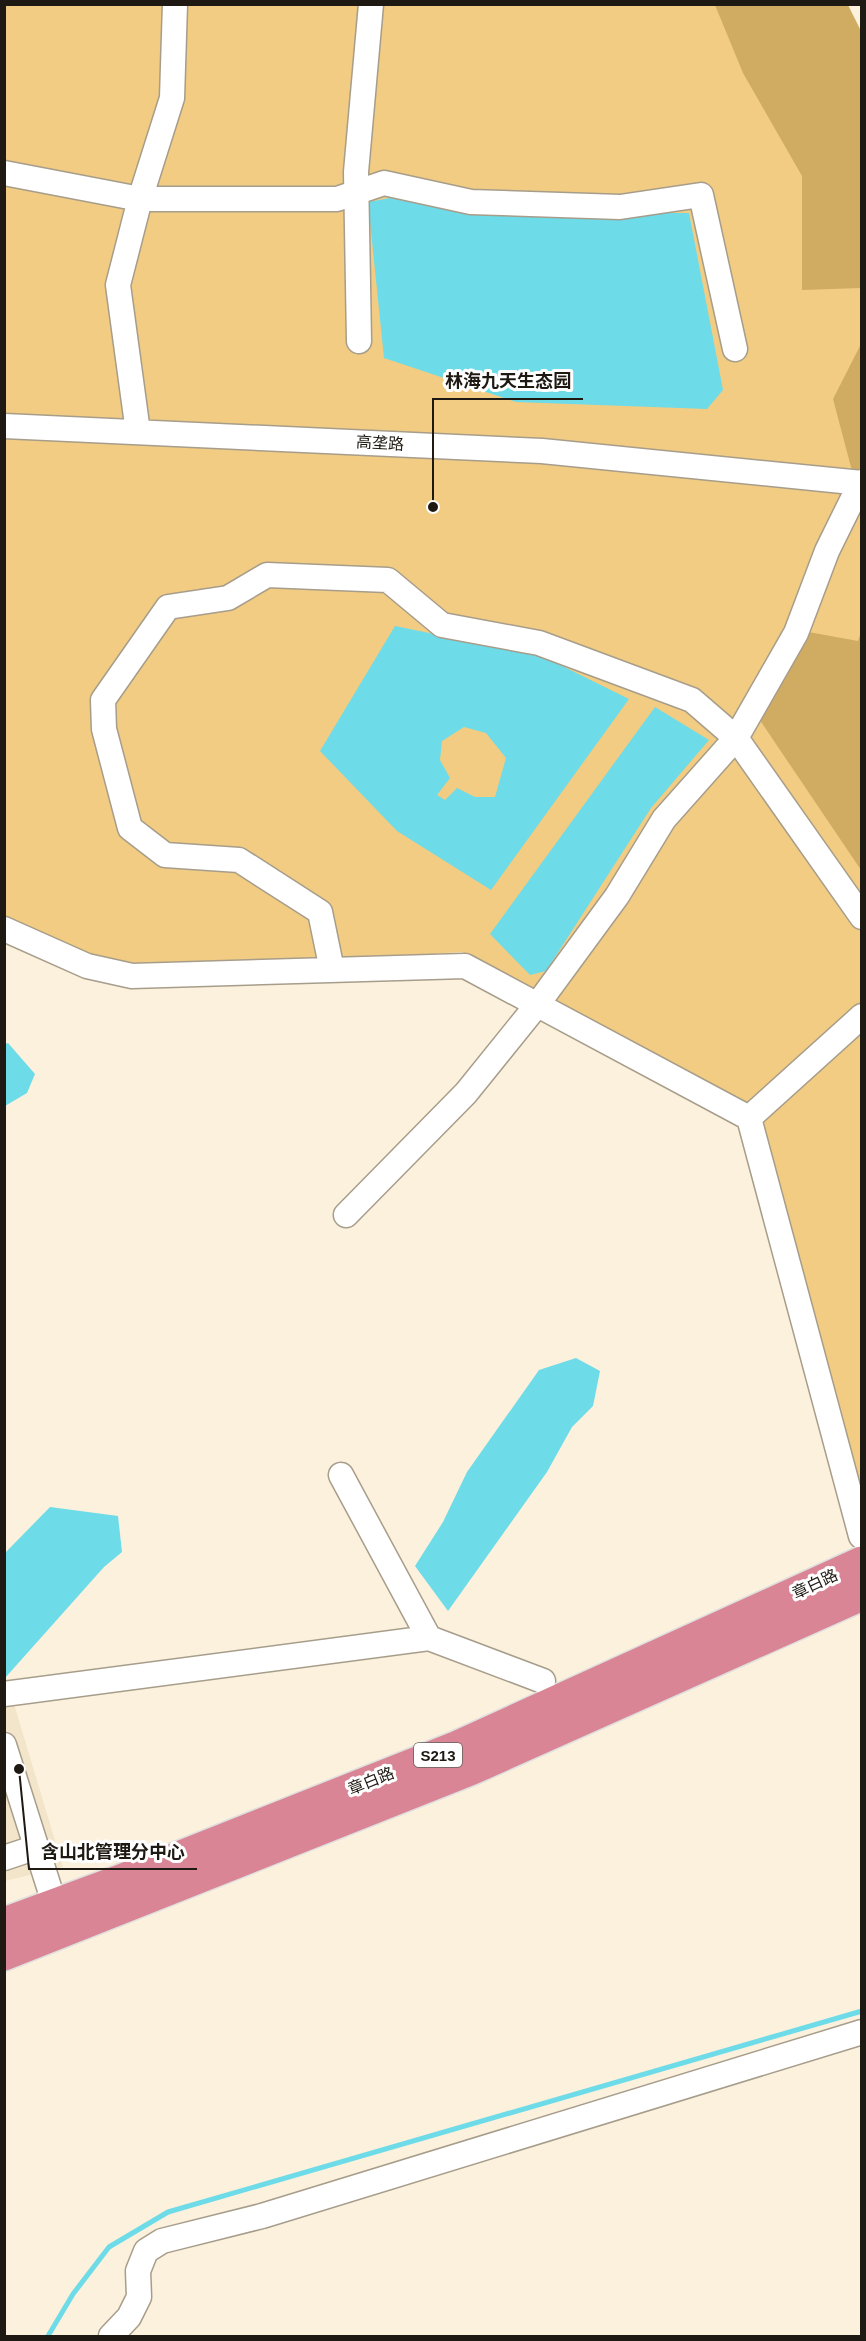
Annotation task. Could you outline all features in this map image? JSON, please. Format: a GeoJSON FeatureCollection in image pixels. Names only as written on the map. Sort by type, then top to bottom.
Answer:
{"type":"FeatureCollection","features":[{"type":"Feature","properties":{"kind":"highway","name":"章白路"},"geometry":{"type":"LineString","coordinates":[[4,1924],[458,1747],[861,1549]]}},
{"type":"Feature","properties":{"kind":"highway","name":"章白路"},"geometry":{"type":"LineString","coordinates":[[4,1954],[470,1769],[861,1594]]}},
{"type":"Feature","properties":{"kind":"street"},"geometry":{"type":"LineString","coordinates":[[138,432],[118,285],[140,199],[172,98],[175,4]]}},
{"type":"Feature","properties":{"kind":"street"},"geometry":{"type":"LineString","coordinates":[[359,341],[356,172],[371,4]]}},
{"type":"Feature","properties":{"kind":"street"},"geometry":{"type":"LineString","coordinates":[[4,173],[140,199],[337,199],[384,183],[471,202],[620,207],[700,195],[735,349]]}},
{"type":"Feature","properties":{"kind":"street","name":"高垄路"},"geometry":{"type":"LineString","coordinates":[[4,426],[542,451],[861,483]]}},
{"type":"Feature","properties":{"kind":"street"},"geometry":{"type":"LineString","coordinates":[[345,1215],[466,1093],[537,1005],[617,896],[664,819],[736,738],[796,633],[827,551],[861,483]]}},
{"type":"Feature","properties":{"kind":"street"},"geometry":{"type":"LineString","coordinates":[[332,970],[320,912],[239,860],[165,855],[130,828],[104,729],[104,700],[168,607],[228,598],[267,575],[388,580],[442,626],[539,643],[692,700],[736,738],[861,917]]}},
{"type":"Feature","properties":{"kind":"street"},"geometry":{"type":"LineString","coordinates":[[4,929],[87,966],[132,976],[465,966],[749,1118],[861,1549]]}},
{"type":"Feature","properties":{"kind":"street"},"geometry":{"type":"LineString","coordinates":[[749,1118],[861,1016]]}},
{"type":"Feature","properties":{"kind":"street"},"geometry":{"type":"LineString","coordinates":[[340,1475],[429,1638]]}},
{"type":"Feature","properties":{"kind":"street"},"geometry":{"type":"LineString","coordinates":[[4,1694],[429,1638],[543,1681]]}},
{"type":"Feature","properties":{"kind":"street"},"geometry":{"type":"LineString","coordinates":[[4,1745],[55,1906]]}},
{"type":"Feature","properties":{"kind":"street"},"geometry":{"type":"LineString","coordinates":[[4,1858],[37,1847]]}},
{"type":"Feature","properties":{"kind":"street"},"geometry":{"type":"LineString","coordinates":[[111,2337],[129,2317],[139,2297],[138,2271],[146,2252],[162,2241],[262,2216],[861,2032]]}},
{"type":"Feature","properties":{"kind":"shaded area"},"geometry":{"type":"Polygon","coordinates":[[[4,5],[828,5],[862,81],[861,1525],[753,1111],[462,952],[114,975],[5,933],[4,5]]]}},
{"type":"Feature","properties":{"kind":"shaded area"},"geometry":{"type":"Polygon","coordinates":[[[715,5],[848,5],[862,33],[861,288],[802,290],[802,176],[743,73],[715,5]]]}},
{"type":"Feature","properties":{"kind":"shaded area"},"geometry":{"type":"Polygon","coordinates":[[[861,344],[861,505],[833,399],[861,344]]]}},
{"type":"Feature","properties":{"kind":"shaded area"},"geometry":{"type":"Polygon","coordinates":[[[803,631],[858,641],[861,632],[861,870],[753,710],[803,631]]]}},
{"type":"Feature","properties":{"kind":"shaded area"},"geometry":{"type":"Polygon","coordinates":[[[4,1671],[63,1867],[5,1881],[4,1881],[4,1671]]]}},
{"type":"Feature","properties":{"kind":"water"},"geometry":{"type":"Polygon","coordinates":[[[390,198],[463,213],[689,213],[723,390],[707,409],[516,402],[384,358],[368,202],[390,198]]]}},
{"type":"Feature","properties":{"kind":"water"},"geometry":{"type":"Polygon","coordinates":[[[395,626],[542,656],[629,699],[491,890],[397,831],[320,751],[395,626]],[[464,727],[442,741],[440,760],[450,778],[437,795],[445,800],[457,788],[475,797],[495,797],[506,758],[486,733],[464,727]]]}},
{"type":"Feature","properties":{"kind":"water"},"geometry":{"type":"Polygon","coordinates":[[[655,707],[709,740],[651,808],[546,971],[530,975],[490,934],[655,707]]]}},
{"type":"Feature","properties":{"kind":"water"},"geometry":{"type":"Polygon","coordinates":[[[8,1043],[35,1074],[27,1093],[5,1106],[5,1044],[8,1043]]]}},
{"type":"Feature","properties":{"kind":"water"},"geometry":{"type":"Polygon","coordinates":[[[576,1358],[600,1371],[593,1406],[572,1427],[547,1472],[448,1611],[415,1566],[443,1522],[467,1472],[539,1370],[576,1358]]]}},
{"type":"Feature","properties":{"kind":"water"},"geometry":{"type":"Polygon","coordinates":[[[50,1507],[118,1516],[122,1552],[104,1567],[5,1678],[5,1553],[50,1507]]]}},
{"type":"Feature","properties":{"kind":"waterway"},"geometry":{"type":"LineString","coordinates":[[48,2336],[73,2294],[109,2247],[168,2212],[862,2011]]}},
{"type":"Feature","properties":{"kind":"place","name":"林海九天生态园"},"geometry":{"type":"Point","coordinates":[433,507]}},
{"type":"Feature","properties":{"kind":"place","name":"含山北管理分中心"},"geometry":{"type":"Point","coordinates":[19,1769]}}]}
